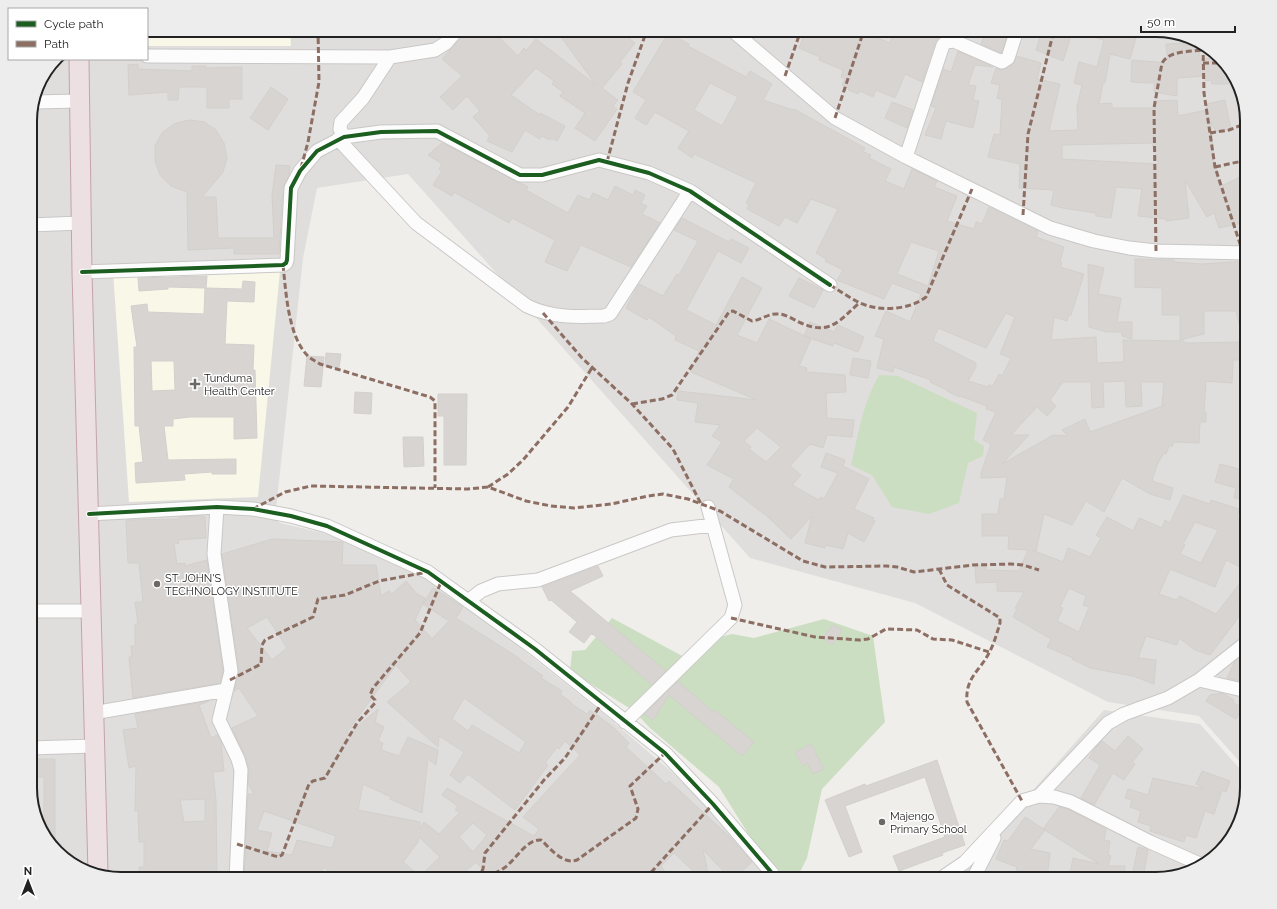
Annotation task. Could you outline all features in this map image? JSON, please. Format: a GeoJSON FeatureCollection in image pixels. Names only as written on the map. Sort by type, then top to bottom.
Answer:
{"type":"FeatureCollection","features":[{"type":"Feature","properties":{"kind":"highway"},"geometry":{"type":"LineString","coordinates":[[79,60],[82,272],[98,869]]}},
{"type":"Feature","properties":{"kind":"street"},"geometry":{"type":"LineString","coordinates":[[148,56],[390,57],[435,50],[446,43],[451,37]]}},
{"type":"Feature","properties":{"kind":"street"},"geometry":{"type":"LineString","coordinates":[[740,37],[835,118],[906,157],[1050,228],[1094,241],[1129,248],[1156,251],[1240,253]]}},
{"type":"Feature","properties":{"kind":"street"},"geometry":{"type":"LineString","coordinates":[[906,157],[943,45],[946,42],[954,41],[1002,62],[1008,58],[1015,37]]}},
{"type":"Feature","properties":{"kind":"street"},"geometry":{"type":"LineString","coordinates":[[390,57],[363,98],[341,122],[341,138],[416,223],[527,306],[542,313],[558,316],[604,316],[610,314],[690,191]]}},
{"type":"Feature","properties":{"kind":"street"},"geometry":{"type":"LineString","coordinates":[[39,102],[80,101]]}},
{"type":"Feature","properties":{"kind":"street"},"geometry":{"type":"LineString","coordinates":[[82,272],[283,265],[287,260],[290,188],[300,170],[317,151],[341,138],[381,132],[437,131],[520,175],[542,175],[599,160],[649,173],[690,191],[830,285]]}},
{"type":"Feature","properties":{"kind":"street"},"geometry":{"type":"LineString","coordinates":[[37,225],[82,222]]}},
{"type":"Feature","properties":{"kind":"street"},"geometry":{"type":"LineString","coordinates":[[89,514],[217,507],[253,509],[291,516],[327,526],[428,572],[535,649],[665,753],[713,804],[770,872]]}},
{"type":"Feature","properties":{"kind":"street"},"geometry":{"type":"LineString","coordinates":[[217,507],[213,545],[231,671],[220,720],[238,759],[241,770],[236,872]]}},
{"type":"Feature","properties":{"kind":"street"},"geometry":{"type":"LineString","coordinates":[[625,722],[733,615],[735,605],[708,507]]}},
{"type":"Feature","properties":{"kind":"street"},"geometry":{"type":"LineString","coordinates":[[468,601],[481,591],[498,584],[538,580],[671,530],[713,525]]}},
{"type":"Feature","properties":{"kind":"street"},"geometry":{"type":"LineString","coordinates":[[37,610],[91,610]]}},
{"type":"Feature","properties":{"kind":"street"},"geometry":{"type":"LineString","coordinates":[[1040,796],[1108,723],[1124,714],[1162,701],[1199,680],[1240,648]]}},
{"type":"Feature","properties":{"kind":"street"},"geometry":{"type":"LineString","coordinates":[[1199,680],[1240,689]]}},
{"type":"Feature","properties":{"kind":"street"},"geometry":{"type":"LineString","coordinates":[[93,713],[226,690]]}},
{"type":"Feature","properties":{"kind":"street"},"geometry":{"type":"LineString","coordinates":[[37,748],[94,746]]}},
{"type":"Feature","properties":{"kind":"street"},"geometry":{"type":"LineString","coordinates":[[950,872],[965,862],[1022,801],[1040,796],[1054,797],[1071,802],[1150,842],[1195,862]]}},
{"type":"Feature","properties":{"kind":"street"},"geometry":{"type":"LineString","coordinates":[[977,872],[1000,826]]}},
{"type":"Feature","properties":{"kind":"shaded area"},"geometry":{"type":"Polygon","coordinates":[[[148,37],[1156,37],[1183,41],[1203,51],[1219,65],[1234,89],[1240,120],[1240,762],[1199,716],[1108,702],[915,603],[750,558],[408,174],[317,188],[303,258],[275,519],[280,523],[345,538],[400,561],[512,641],[610,719],[673,773],[743,841],[763,872],[120,872],[94,868],[74,858],[58,844],[43,820],[37,794],[37,115],[41,94],[48,79],[61,61],[148,60],[148,37]]]}},
{"type":"Feature","properties":{"kind":"shaded area"},"geometry":{"type":"Polygon","coordinates":[[[148,37],[290,37],[291,46],[148,46],[148,37]]]}},
{"type":"Feature","properties":{"kind":"shaded area","name":"Tunduma Health Center"},"geometry":{"type":"Polygon","coordinates":[[[280,271],[258,497],[129,502],[113,272],[280,271]]]}},
{"type":"Feature","properties":{"kind":"shaded area"},"geometry":{"type":"Polygon","coordinates":[[[1104,710],[1200,724],[1240,769],[1239,799],[1236,815],[1229,830],[1216,848],[1203,858],[1188,866],[1156,872],[960,872],[1104,710]]]}},
{"type":"Feature","properties":{"kind":"green space"},"geometry":{"type":"Polygon","coordinates":[[[879,375],[898,376],[977,413],[974,440],[984,446],[983,456],[968,463],[959,503],[929,514],[892,507],[872,475],[851,465],[865,408],[873,386],[879,375]]]}},
{"type":"Feature","properties":{"kind":"green space"},"geometry":{"type":"Polygon","coordinates":[[[612,618],[686,658],[705,653],[717,638],[732,634],[754,638],[824,619],[873,636],[885,722],[822,789],[807,858],[800,872],[776,872],[754,843],[719,787],[650,728],[634,711],[570,671],[572,651],[585,650],[612,618]]]}},
{"type":"Feature","properties":{"kind":"building"},"geometry":{"type":"Polygon","coordinates":[[[461,37],[499,37],[518,56],[524,48],[526,51],[536,39],[596,85],[561,37],[628,37],[635,43],[620,62],[622,64],[602,88],[618,100],[613,106],[617,109],[595,141],[575,128],[585,113],[560,96],[563,92],[552,84],[554,81],[536,68],[511,95],[540,115],[540,113],[565,126],[557,141],[541,136],[540,139],[525,130],[512,152],[487,141],[490,136],[473,117],[480,111],[467,96],[453,110],[440,97],[462,76],[442,59],[461,37]]]}},
{"type":"Feature","properties":{"kind":"building"},"geometry":{"type":"Polygon","coordinates":[[[666,37],[676,37],[689,44],[688,46],[746,77],[750,71],[772,84],[763,100],[793,110],[794,109],[865,148],[863,152],[871,155],[869,158],[891,169],[885,181],[904,189],[912,169],[937,181],[934,187],[957,196],[947,221],[974,229],[976,222],[982,224],[989,207],[1038,231],[1036,237],[1064,247],[1060,267],[1084,274],[1071,315],[1069,315],[1067,321],[1054,317],[1051,340],[1096,337],[1097,363],[1124,362],[1123,340],[1184,341],[1184,343],[1240,342],[1240,360],[1233,360],[1232,383],[1206,381],[1204,412],[1206,412],[1206,422],[1200,422],[1199,443],[1173,442],[1173,446],[1169,446],[1166,454],[1164,453],[1157,465],[1152,481],[1173,488],[1170,500],[1150,494],[1122,478],[1104,512],[1086,501],[1072,525],[1044,514],[1036,551],[1032,550],[1063,562],[1068,548],[1090,557],[1101,538],[1096,535],[1107,517],[1133,531],[1139,518],[1162,528],[1165,520],[1170,523],[1183,495],[1210,504],[1211,500],[1239,509],[1237,519],[1240,520],[1240,567],[1226,560],[1215,587],[1170,569],[1159,594],[1176,600],[1180,596],[1216,614],[1240,583],[1240,596],[1237,603],[1240,605],[1240,616],[1210,655],[1195,650],[1179,638],[1177,645],[1146,636],[1138,658],[1156,660],[1154,684],[1133,676],[1090,668],[1072,659],[1073,658],[1047,647],[1051,639],[1013,617],[1017,609],[1015,608],[1024,592],[997,591],[997,582],[976,583],[975,566],[986,566],[986,570],[1019,571],[1028,550],[1008,549],[1009,536],[982,536],[982,514],[998,514],[1000,499],[1004,499],[1007,477],[981,478],[981,473],[991,444],[983,440],[996,412],[986,409],[987,406],[960,396],[959,397],[930,382],[931,380],[894,367],[893,372],[877,368],[884,339],[875,336],[886,311],[910,322],[921,294],[892,283],[884,299],[837,280],[843,270],[825,261],[826,259],[816,253],[838,209],[811,199],[797,223],[785,217],[779,226],[747,209],[749,205],[746,203],[756,183],[694,154],[692,158],[678,148],[689,131],[655,112],[646,125],[635,118],[646,100],[633,92],[666,37]],[[710,83],[694,110],[722,126],[738,97],[710,83]],[[911,242],[897,274],[928,286],[939,251],[911,242]],[[1006,313],[986,348],[938,328],[933,341],[976,363],[976,367],[968,381],[988,387],[989,385],[993,386],[999,374],[1002,376],[1011,358],[1000,354],[1015,317],[1006,313]],[[1125,381],[1103,382],[1104,407],[1092,408],[1091,382],[1063,382],[1050,400],[1056,406],[1047,416],[1037,407],[1011,435],[1029,435],[1002,464],[1053,435],[1068,436],[1062,430],[1085,419],[1090,432],[1165,405],[1162,405],[1164,382],[1141,382],[1142,406],[1126,407],[1125,381]],[[1195,522],[1183,544],[1185,545],[1180,554],[1201,563],[1218,530],[1195,522]],[[1069,588],[1060,607],[1063,608],[1057,621],[1079,632],[1089,607],[1083,605],[1086,596],[1069,588]]]}},
{"type":"Feature","properties":{"kind":"building"},"geometry":{"type":"Polygon","coordinates":[[[803,37],[875,37],[890,43],[892,37],[938,37],[935,42],[922,82],[905,74],[895,98],[876,90],[873,97],[860,91],[858,94],[848,90],[849,88],[842,85],[845,79],[841,77],[843,70],[819,60],[820,57],[799,48],[803,37]]]}},
{"type":"Feature","properties":{"kind":"building"},"geometry":{"type":"Polygon","coordinates":[[[984,37],[1007,37],[1001,53],[981,44],[984,37]]]}},
{"type":"Feature","properties":{"kind":"building"},"geometry":{"type":"Polygon","coordinates":[[[1040,37],[1071,37],[1063,61],[1036,50],[1040,37]]]}},
{"type":"Feature","properties":{"kind":"building"},"geometry":{"type":"Polygon","coordinates":[[[1093,37],[1136,37],[1130,59],[1110,54],[1105,83],[1103,83],[1099,104],[1112,103],[1112,108],[1155,108],[1154,101],[1177,100],[1178,116],[1207,110],[1206,104],[1225,100],[1231,129],[1216,132],[1211,122],[1214,165],[1216,164],[1219,187],[1240,177],[1240,224],[1219,228],[1214,213],[1207,217],[1185,180],[1189,218],[1166,221],[1166,219],[1138,216],[1142,189],[1116,187],[1111,218],[1096,216],[1096,213],[1051,205],[1054,190],[1019,188],[1020,164],[988,157],[994,134],[1000,135],[1002,100],[997,98],[1000,85],[991,83],[996,68],[1002,70],[1006,69],[1013,64],[1017,56],[1041,63],[1037,79],[1060,84],[1049,131],[1078,130],[1077,107],[1082,85],[1074,83],[1079,62],[1097,67],[1104,40],[1093,37]],[[1152,143],[1062,145],[1062,159],[1158,164],[1152,143]]]}},
{"type":"Feature","properties":{"kind":"building"},"geometry":{"type":"Polygon","coordinates":[[[1184,43],[1184,45],[1190,45],[1199,49],[1200,59],[1212,58],[1226,74],[1231,84],[1212,84],[1211,80],[1205,81],[1205,76],[1177,78],[1177,96],[1154,92],[1154,83],[1131,82],[1132,60],[1168,63],[1166,44],[1184,43]]]}},
{"type":"Feature","properties":{"kind":"building"},"geometry":{"type":"Polygon","coordinates":[[[958,51],[993,67],[975,65],[968,85],[976,86],[973,100],[979,101],[973,128],[946,121],[941,139],[925,135],[936,108],[931,106],[943,69],[951,72],[958,51]]]}},
{"type":"Feature","properties":{"kind":"building"},"geometry":{"type":"Polygon","coordinates":[[[138,64],[138,69],[192,71],[192,66],[206,66],[206,68],[242,67],[242,99],[229,99],[229,108],[207,108],[207,87],[179,87],[178,100],[168,100],[168,92],[129,95],[128,65],[138,64]]]}},
{"type":"Feature","properties":{"kind":"building"},"geometry":{"type":"Polygon","coordinates":[[[271,87],[288,99],[268,130],[250,118],[271,87]]]}},
{"type":"Feature","properties":{"kind":"building"},"geometry":{"type":"Polygon","coordinates":[[[892,102],[913,110],[907,128],[885,118],[892,102]]]}},
{"type":"Feature","properties":{"kind":"building"},"geometry":{"type":"Polygon","coordinates":[[[189,120],[204,122],[216,130],[224,143],[227,158],[223,172],[202,197],[216,197],[218,238],[274,238],[272,196],[276,165],[290,166],[289,175],[283,188],[279,254],[234,254],[234,248],[188,250],[187,192],[171,186],[160,175],[155,161],[155,146],[162,133],[174,124],[189,120]]]}},
{"type":"Feature","properties":{"kind":"building"},"geometry":{"type":"Polygon","coordinates":[[[442,143],[528,187],[526,190],[568,213],[578,195],[589,200],[593,193],[608,200],[615,186],[633,195],[635,190],[645,195],[641,203],[647,206],[642,214],[660,223],[631,267],[581,245],[567,271],[545,262],[555,240],[512,218],[509,223],[454,192],[452,196],[433,185],[442,171],[439,169],[442,164],[428,155],[442,143]]]}},
{"type":"Feature","properties":{"kind":"building"},"geometry":{"type":"Polygon","coordinates":[[[682,218],[729,242],[731,239],[749,248],[741,263],[718,251],[686,310],[716,325],[742,277],[762,288],[737,335],[757,343],[769,319],[811,339],[799,366],[807,368],[806,372],[845,375],[846,392],[826,393],[827,418],[854,420],[852,437],[827,435],[823,448],[810,444],[790,466],[801,475],[792,485],[819,500],[821,497],[824,499],[838,473],[821,467],[826,453],[845,460],[843,466],[869,479],[854,509],[874,518],[873,520],[875,521],[864,542],[848,533],[843,549],[826,545],[825,548],[805,543],[812,516],[791,539],[769,518],[729,487],[734,479],[707,465],[722,442],[712,436],[720,425],[695,422],[698,403],[677,400],[678,391],[757,400],[691,372],[699,351],[675,340],[676,336],[649,317],[647,320],[626,308],[639,284],[663,296],[677,274],[679,275],[698,241],[674,230],[682,218]],[[757,428],[744,441],[751,447],[749,449],[766,462],[781,447],[757,428]]]}},
{"type":"Feature","properties":{"kind":"building"},"geometry":{"type":"Polygon","coordinates":[[[1135,259],[1174,260],[1174,262],[1202,264],[1240,261],[1240,327],[1236,311],[1204,311],[1204,334],[1180,340],[1180,315],[1162,315],[1162,288],[1135,287],[1135,259]]]}},
{"type":"Feature","properties":{"kind":"building"},"geometry":{"type":"Polygon","coordinates":[[[1088,264],[1104,268],[1098,294],[1121,298],[1117,322],[1132,322],[1132,339],[1122,336],[1122,332],[1107,332],[1089,327],[1088,264]]]}},
{"type":"Feature","properties":{"kind":"building"},"geometry":{"type":"Polygon","coordinates":[[[207,276],[206,288],[242,289],[243,281],[255,282],[254,302],[227,301],[225,344],[254,345],[253,370],[255,370],[257,438],[234,439],[234,417],[190,417],[173,419],[173,426],[164,426],[168,460],[236,459],[236,474],[212,474],[212,472],[184,474],[185,480],[136,483],[135,463],[143,462],[139,426],[135,426],[134,347],[137,347],[131,306],[147,304],[148,312],[204,314],[205,288],[168,287],[168,289],[139,291],[138,278],[207,276]],[[151,361],[152,391],[175,390],[174,361],[151,361]]]}},
{"type":"Feature","properties":{"kind":"building"},"geometry":{"type":"Polygon","coordinates":[[[799,278],[823,290],[814,308],[789,296],[799,278]]]}},
{"type":"Feature","properties":{"kind":"building"},"geometry":{"type":"Polygon","coordinates":[[[810,322],[834,332],[838,325],[864,337],[858,352],[834,343],[833,346],[804,336],[810,322]]]}},
{"type":"Feature","properties":{"kind":"building"},"geometry":{"type":"Polygon","coordinates":[[[326,353],[341,354],[339,368],[325,366],[326,353]]]}},
{"type":"Feature","properties":{"kind":"building"},"geometry":{"type":"Polygon","coordinates":[[[307,356],[324,357],[321,387],[304,386],[307,356]]]}},
{"type":"Feature","properties":{"kind":"building"},"geometry":{"type":"Polygon","coordinates":[[[853,358],[871,361],[868,378],[850,375],[853,358]]]}},
{"type":"Feature","properties":{"kind":"building"},"geometry":{"type":"Polygon","coordinates":[[[355,392],[372,393],[371,414],[354,413],[355,392]]]}},
{"type":"Feature","properties":{"kind":"building"},"geometry":{"type":"Polygon","coordinates":[[[438,394],[467,394],[466,465],[444,465],[444,416],[438,416],[438,394]]]}},
{"type":"Feature","properties":{"kind":"building"},"geometry":{"type":"Polygon","coordinates":[[[403,437],[423,437],[424,466],[404,467],[403,437]]]}},
{"type":"Feature","properties":{"kind":"building"},"geometry":{"type":"Polygon","coordinates":[[[1220,464],[1240,469],[1240,499],[1234,498],[1236,488],[1215,482],[1220,464]]]}},
{"type":"Feature","properties":{"kind":"building"},"geometry":{"type":"Polygon","coordinates":[[[179,517],[205,517],[206,538],[178,540],[179,543],[174,544],[177,564],[185,563],[185,566],[207,560],[223,671],[220,683],[133,698],[129,657],[132,657],[131,646],[135,646],[135,624],[138,624],[135,602],[143,602],[139,563],[128,563],[126,520],[179,519],[179,517]]]}},
{"type":"Feature","properties":{"kind":"building"},"geometry":{"type":"Polygon","coordinates":[[[272,539],[343,542],[342,565],[376,565],[381,596],[389,591],[392,594],[406,581],[417,594],[425,598],[415,620],[432,639],[449,621],[423,604],[433,588],[463,607],[456,618],[519,658],[543,676],[541,678],[562,691],[560,694],[572,704],[587,714],[590,710],[613,727],[629,743],[626,747],[666,784],[669,781],[731,838],[752,862],[741,872],[724,872],[703,850],[708,872],[691,872],[693,871],[674,853],[661,866],[665,872],[485,872],[476,862],[465,872],[424,872],[440,857],[419,837],[418,842],[403,862],[415,872],[330,872],[323,867],[322,872],[244,872],[248,794],[254,794],[248,784],[249,770],[246,757],[232,728],[258,716],[239,688],[234,691],[239,670],[222,554],[272,539]],[[267,617],[247,628],[272,660],[287,648],[267,617]],[[396,665],[347,732],[349,734],[378,709],[375,722],[384,727],[378,741],[383,743],[381,750],[399,756],[408,737],[438,750],[436,765],[428,759],[422,813],[390,799],[391,797],[363,784],[358,810],[420,822],[420,829],[424,822],[439,834],[460,812],[455,810],[458,806],[442,795],[447,788],[534,836],[539,829],[523,817],[580,755],[565,741],[559,749],[557,747],[545,763],[548,765],[515,810],[468,774],[460,783],[450,775],[464,752],[439,736],[438,747],[387,702],[411,682],[396,665]],[[464,698],[452,719],[468,731],[472,725],[519,753],[526,742],[464,698]],[[264,811],[257,830],[272,833],[267,851],[292,855],[297,840],[332,848],[336,836],[264,811]],[[473,823],[459,837],[473,852],[487,835],[473,823]]]}},
{"type":"Feature","properties":{"kind":"building"},"geometry":{"type":"Polygon","coordinates":[[[598,566],[603,576],[570,591],[666,671],[652,685],[594,635],[591,634],[584,643],[569,632],[577,622],[551,600],[549,601],[542,587],[598,566]]]}},
{"type":"Feature","properties":{"kind":"building"},"geometry":{"type":"Polygon","coordinates":[[[833,625],[842,630],[832,645],[823,638],[833,625]]]}},
{"type":"Feature","properties":{"kind":"building"},"geometry":{"type":"Polygon","coordinates":[[[1240,658],[1240,681],[1227,678],[1235,661],[1240,658]]]}},
{"type":"Feature","properties":{"kind":"building"},"geometry":{"type":"Polygon","coordinates":[[[678,681],[713,712],[715,710],[754,742],[742,756],[669,695],[653,720],[644,714],[678,681]]]}},
{"type":"Feature","properties":{"kind":"building"},"geometry":{"type":"Polygon","coordinates":[[[1222,693],[1234,700],[1233,702],[1240,707],[1240,712],[1236,719],[1206,701],[1210,695],[1222,693]]]}},
{"type":"Feature","properties":{"kind":"building"},"geometry":{"type":"Polygon","coordinates":[[[209,701],[199,705],[211,738],[217,735],[221,742],[224,771],[213,772],[216,801],[217,872],[139,872],[139,867],[144,867],[144,842],[139,842],[138,811],[135,811],[136,766],[129,768],[123,730],[138,728],[135,714],[209,701]],[[205,799],[180,800],[184,822],[205,821],[205,799]]]}},
{"type":"Feature","properties":{"kind":"building"},"geometry":{"type":"Polygon","coordinates":[[[1128,736],[1143,749],[1132,762],[1135,764],[1124,780],[1113,773],[1094,805],[1081,798],[1100,765],[1089,758],[1096,747],[1102,741],[1115,751],[1128,736]]]}},
{"type":"Feature","properties":{"kind":"building"},"geometry":{"type":"Polygon","coordinates":[[[811,744],[824,769],[813,774],[807,763],[803,766],[795,752],[811,744]]]}},
{"type":"Feature","properties":{"kind":"building"},"geometry":{"type":"Polygon","coordinates":[[[37,759],[55,759],[55,840],[44,822],[44,777],[37,777],[37,759]]]}},
{"type":"Feature","properties":{"kind":"building"},"geometry":{"type":"Polygon","coordinates":[[[937,760],[965,845],[942,853],[943,855],[899,871],[893,856],[945,837],[925,777],[845,806],[862,852],[849,857],[825,800],[865,784],[866,786],[937,760]]]}},
{"type":"Feature","properties":{"kind":"building"},"geometry":{"type":"Polygon","coordinates":[[[1202,771],[1230,781],[1226,792],[1222,790],[1214,814],[1205,811],[1196,838],[1186,835],[1184,842],[1150,831],[1151,826],[1138,822],[1141,811],[1130,807],[1132,800],[1125,798],[1128,789],[1148,795],[1153,778],[1204,789],[1196,784],[1202,771]]]}},
{"type":"Feature","properties":{"kind":"building"},"geometry":{"type":"Polygon","coordinates":[[[1059,807],[1068,809],[1106,829],[1104,840],[1110,841],[1108,855],[1111,856],[1108,866],[1125,866],[1125,872],[1070,872],[1073,858],[1099,864],[1043,829],[1059,807]]]}},
{"type":"Feature","properties":{"kind":"building"},"geometry":{"type":"Polygon","coordinates":[[[1025,817],[1045,830],[1031,849],[1050,853],[1048,872],[1023,872],[1016,870],[1017,867],[996,859],[1004,840],[1008,841],[1025,817]]]}},
{"type":"Feature","properties":{"kind":"building"},"geometry":{"type":"Polygon","coordinates":[[[1138,847],[1148,850],[1144,872],[1133,871],[1138,847]]]}},
{"type":"Feature","properties":{"kind":"marked path"},"geometry":{"type":"LineString","coordinates":[[301,168],[308,142],[319,82],[318,37]]}},
{"type":"Feature","properties":{"kind":"marked path"},"geometry":{"type":"LineString","coordinates":[[607,162],[628,83],[644,37]]}},
{"type":"Feature","properties":{"kind":"marked path"},"geometry":{"type":"LineString","coordinates":[[785,76],[799,37]]}},
{"type":"Feature","properties":{"kind":"marked path"},"geometry":{"type":"LineString","coordinates":[[835,118],[862,37]]}},
{"type":"Feature","properties":{"kind":"marked path"},"geometry":{"type":"LineString","coordinates":[[1023,215],[1028,134],[1052,37]]}},
{"type":"Feature","properties":{"kind":"marked path"},"geometry":{"type":"LineString","coordinates":[[1156,251],[1154,108],[1162,63],[1170,56],[1175,54],[1201,50]]}},
{"type":"Feature","properties":{"kind":"marked path"},"geometry":{"type":"LineString","coordinates":[[1203,51],[1204,93],[1215,167],[1240,244]]}},
{"type":"Feature","properties":{"kind":"marked path"},"geometry":{"type":"LineString","coordinates":[[1203,63],[1217,63]]}},
{"type":"Feature","properties":{"kind":"marked path"},"geometry":{"type":"LineString","coordinates":[[1210,133],[1229,130],[1240,126]]}},
{"type":"Feature","properties":{"kind":"marked path"},"geometry":{"type":"LineString","coordinates":[[1215,167],[1240,162]]}},
{"type":"Feature","properties":{"kind":"marked path"},"geometry":{"type":"LineString","coordinates":[[830,285],[860,303],[876,308],[903,307],[911,305],[926,297],[972,189]]}},
{"type":"Feature","properties":{"kind":"marked path"},"geometry":{"type":"LineString","coordinates":[[283,265],[287,300],[292,325],[301,346],[311,359],[320,364],[430,397],[435,401],[435,488]]}},
{"type":"Feature","properties":{"kind":"marked path"},"geometry":{"type":"LineString","coordinates":[[632,404],[662,399],[672,395],[729,312],[733,311],[752,321],[775,314],[781,314],[811,327],[820,328],[834,324],[859,303]]}},
{"type":"Feature","properties":{"kind":"marked path"},"geometry":{"type":"LineString","coordinates":[[543,313],[582,358],[632,404],[673,449],[701,504]]}},
{"type":"Feature","properties":{"kind":"marked path"},"geometry":{"type":"LineString","coordinates":[[488,487],[508,474],[523,460],[568,407],[593,366]]}},
{"type":"Feature","properties":{"kind":"marked path"},"geometry":{"type":"LineString","coordinates":[[253,509],[285,492],[311,486],[468,489],[488,487],[526,501],[551,506],[574,508],[611,504],[663,494],[688,499],[720,511],[803,561],[825,567],[886,566],[897,567],[914,572],[973,565],[1011,564],[1023,565],[1039,570]]}},
{"type":"Feature","properties":{"kind":"marked path"},"geometry":{"type":"LineString","coordinates":[[939,569],[947,585],[1000,618],[1000,623],[991,650],[970,681],[967,702],[1022,801]]}},
{"type":"Feature","properties":{"kind":"marked path"},"geometry":{"type":"LineString","coordinates":[[230,680],[261,664],[262,645],[265,640],[313,617],[318,599],[345,595],[379,581],[428,572]]}},
{"type":"Feature","properties":{"kind":"marked path"},"geometry":{"type":"LineString","coordinates":[[237,844],[278,857],[282,855],[309,784],[313,781],[325,778],[357,723],[375,703],[375,700],[370,695],[373,688],[420,633],[441,582]]}},
{"type":"Feature","properties":{"kind":"marked path"},"geometry":{"type":"LineString","coordinates":[[731,618],[815,637],[860,640],[868,639],[886,629],[917,630],[933,639],[952,640],[989,652]]}},
{"type":"Feature","properties":{"kind":"marked path"},"geometry":{"type":"LineString","coordinates":[[481,872],[485,853],[544,780],[565,758],[602,703]]}},
{"type":"Feature","properties":{"kind":"marked path"},"geometry":{"type":"LineString","coordinates":[[497,872],[508,864],[526,846],[541,840],[553,852],[562,858],[572,861],[577,860],[636,818],[638,809],[630,786],[665,753]]}},
{"type":"Feature","properties":{"kind":"marked path"},"geometry":{"type":"LineString","coordinates":[[651,872],[713,804]]}},
{"type":"Feature","properties":{"kind":"cycle path"},"geometry":{"type":"LineString","coordinates":[[82,272],[283,265],[287,260],[291,188],[300,171],[317,151],[344,137],[381,132],[437,131],[520,175],[542,175],[599,160],[649,173],[690,191],[830,285]]}},
{"type":"Feature","properties":{"kind":"cycle path"},"geometry":{"type":"LineString","coordinates":[[89,514],[217,507],[253,509],[291,516],[327,526],[428,572],[535,649],[665,753],[713,804],[771,872]]}},
{"type":"Feature","properties":{"kind":"place","name":"Tunduma Health Center"},"geometry":{"type":"Point","coordinates":[195,384]}},
{"type":"Feature","properties":{"kind":"place","name":"ST. JOHN'S TECHNOLOGY INSTITUTE"},"geometry":{"type":"Point","coordinates":[157,584]}},
{"type":"Feature","properties":{"kind":"place","name":"Majengo Primary School"},"geometry":{"type":"Point","coordinates":[882,822]}}]}
